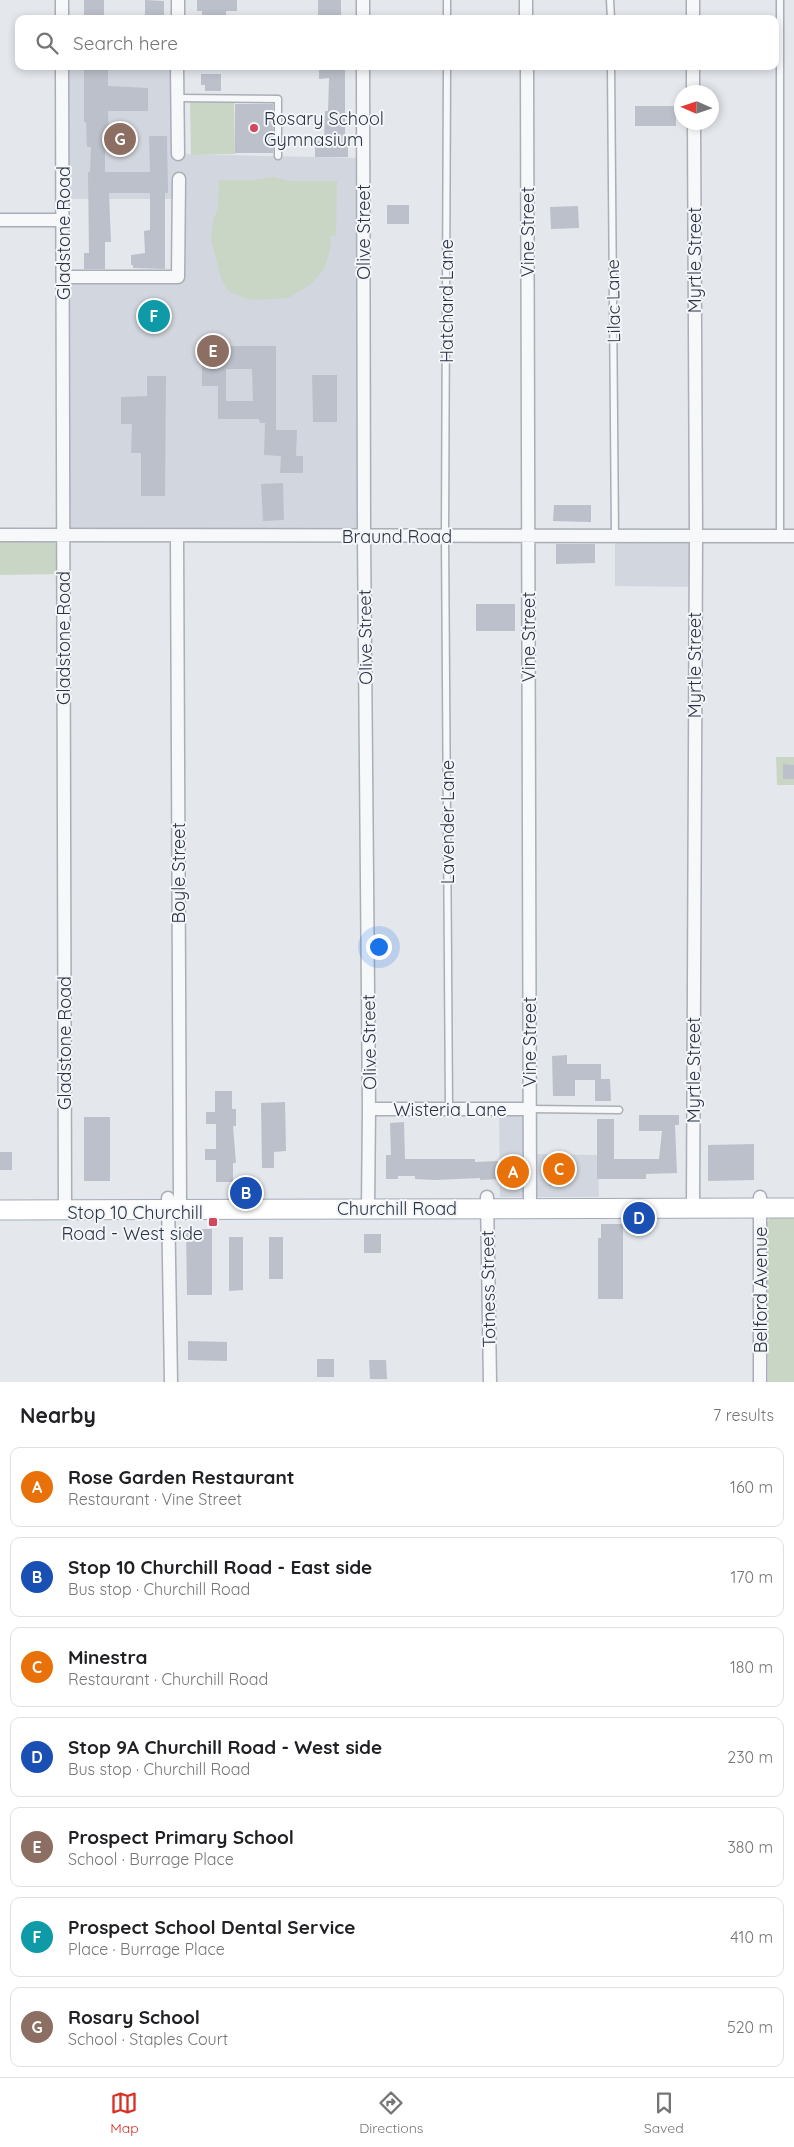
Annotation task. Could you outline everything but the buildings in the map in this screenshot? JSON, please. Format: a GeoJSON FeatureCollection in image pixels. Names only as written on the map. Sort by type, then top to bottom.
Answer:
{"type":"FeatureCollection","features":[{"type":"Feature","properties":{"kind":"main road","name":"Churchill Road"},"geometry":{"type":"LineString","coordinates":[[760,1203],[794,1197]]}},
{"type":"Feature","properties":{"kind":"main road","name":"Churchill Road"},"geometry":{"type":"LineString","coordinates":[[0,1200],[65,1205]]}},
{"type":"Feature","properties":{"kind":"main road","name":"Churchill Road"},"geometry":{"type":"LineString","coordinates":[[0,1210],[65,1205],[487,1202],[760,1203],[794,1208]]}},
{"type":"Feature","properties":{"kind":"street"},"geometry":{"type":"LineString","coordinates":[[62,0],[62,15]]}},
{"type":"Feature","properties":{"kind":"street"},"geometry":{"type":"LineString","coordinates":[[178,0],[178,15]]}},
{"type":"Feature","properties":{"kind":"street"},"geometry":{"type":"LineString","coordinates":[[363,0],[363,15]]}},
{"type":"Feature","properties":{"kind":"street"},"geometry":{"type":"LineString","coordinates":[[526,0],[526,15]]}},
{"type":"Feature","properties":{"kind":"street"},"geometry":{"type":"LineString","coordinates":[[693,0],[693,15]]}},
{"type":"Feature","properties":{"kind":"street","name":"Gladstone Road"},"geometry":{"type":"LineString","coordinates":[[62,70],[65,1205]]}},
{"type":"Feature","properties":{"kind":"street"},"geometry":{"type":"LineString","coordinates":[[177,70],[178,154]]}},
{"type":"Feature","properties":{"kind":"street","name":"Olive Street"},"geometry":{"type":"LineString","coordinates":[[363,70],[368,1203]]}},
{"type":"Feature","properties":{"kind":"street","name":"Vine Street"},"geometry":{"type":"LineString","coordinates":[[527,70],[530,1202]]}},
{"type":"Feature","properties":{"kind":"street"},"geometry":{"type":"LineString","coordinates":[[693,70],[693,85]]}},
{"type":"Feature","properties":{"kind":"street","name":"Myrtle Street"},"geometry":{"type":"LineString","coordinates":[[693,1202],[696,536],[694,130]]}},
{"type":"Feature","properties":{"kind":"street"},"geometry":{"type":"LineString","coordinates":[[63,277],[178,278],[178,179]]}},
{"type":"Feature","properties":{"kind":"street"},"geometry":{"type":"LineString","coordinates":[[0,220],[63,220]]}},
{"type":"Feature","properties":{"kind":"street","name":"Braund Road"},"geometry":{"type":"LineString","coordinates":[[0,536],[794,536]]}},
{"type":"Feature","properties":{"kind":"street","name":"Boyle Street"},"geometry":{"type":"LineString","coordinates":[[171,1382],[174,1204],[177,536]]}},
{"type":"Feature","properties":{"kind":"street","name":"Wisteria Lane"},"geometry":{"type":"LineString","coordinates":[[369,1109],[530,1109]]}},
{"type":"Feature","properties":{"kind":"street","name":"Totness Street"},"geometry":{"type":"LineString","coordinates":[[487,1202],[490,1382]]}},
{"type":"Feature","properties":{"kind":"street","name":"Belford Avenue"},"geometry":{"type":"LineString","coordinates":[[760,1203],[760,1382]]}},
{"type":"Feature","properties":{"kind":"lane"},"geometry":{"type":"LineString","coordinates":[[447,0],[447,15]]}},
{"type":"Feature","properties":{"kind":"lane"},"geometry":{"type":"LineString","coordinates":[[610,0],[610,15]]}},
{"type":"Feature","properties":{"kind":"lane"},"geometry":{"type":"LineString","coordinates":[[780,0],[780,536]]}},
{"type":"Feature","properties":{"kind":"lane","name":"Hatchard Lane"},"geometry":{"type":"LineString","coordinates":[[445,536],[447,70]]}},
{"type":"Feature","properties":{"kind":"lane","name":"Lilac Lane"},"geometry":{"type":"LineString","coordinates":[[611,70],[615,537]]}},
{"type":"Feature","properties":{"kind":"lane"},"geometry":{"type":"LineString","coordinates":[[178,98],[278,99],[278,156]]}},
{"type":"Feature","properties":{"kind":"lane","name":"Lavender Lane"},"geometry":{"type":"LineString","coordinates":[[445,536],[449,1109]]}},
{"type":"Feature","properties":{"kind":"lane"},"geometry":{"type":"LineString","coordinates":[[530,1109],[618,1110]]}},
{"type":"Feature","properties":{"kind":"shaded area"},"geometry":{"type":"Polygon","coordinates":[[[62,70],[177,70],[178,154],[363,158],[364,536],[63,536],[63,277],[178,277],[178,199],[63,199],[62,70]]]}},
{"type":"Feature","properties":{"kind":"shaded area"},"geometry":{"type":"Polygon","coordinates":[[[696,536],[695,587],[615,586],[615,537],[696,536]]]}},
{"type":"Feature","properties":{"kind":"shaded area"},"geometry":{"type":"Polygon","coordinates":[[[499,1109],[530,1109],[530,1154],[598,1155],[599,1197],[500,1197],[499,1109]]]}},
{"type":"Feature","properties":{"kind":"green space"},"geometry":{"type":"Polygon","coordinates":[[[190,102],[234,102],[235,154],[191,155],[190,102]]]}},
{"type":"Feature","properties":{"kind":"green space"},"geometry":{"type":"Polygon","coordinates":[[[274,177],[290,181],[337,181],[336,236],[331,236],[330,250],[324,269],[310,285],[288,298],[256,300],[244,298],[228,291],[221,278],[211,239],[213,220],[218,208],[219,180],[252,180],[274,177]]]}},
{"type":"Feature","properties":{"kind":"green space"},"geometry":{"type":"Polygon","coordinates":[[[0,535],[63,536],[63,574],[0,575],[0,535]]]}},
{"type":"Feature","properties":{"kind":"green space"},"geometry":{"type":"Polygon","coordinates":[[[776,757],[794,757],[794,785],[777,785],[776,757]]]}},
{"type":"Feature","properties":{"kind":"green space"},"geometry":{"type":"Polygon","coordinates":[[[794,1215],[794,1382],[768,1382],[767,1223],[770,1217],[794,1215]]]}},
{"type":"Feature","properties":{"kind":"place","name":"Rosary School Gymnasium"},"geometry":{"type":"Point","coordinates":[254,128]}},
{"type":"Feature","properties":{"kind":"place","name":"Rosary School"},"geometry":{"type":"Point","coordinates":[120,139]}},
{"type":"Feature","properties":{"kind":"place","name":"Prospect School Dental Service"},"geometry":{"type":"Point","coordinates":[154,316]}},
{"type":"Feature","properties":{"kind":"place","name":"Prospect Primary School"},"geometry":{"type":"Point","coordinates":[213,351]}},
{"type":"Feature","properties":{"kind":"place","name":"Minestra"},"geometry":{"type":"Point","coordinates":[559,1169]}},
{"type":"Feature","properties":{"kind":"place","name":"Rose Garden Restaurant"},"geometry":{"type":"Point","coordinates":[513,1172]}},
{"type":"Feature","properties":{"kind":"place","name":"Stop 10 Churchill Road - East side"},"geometry":{"type":"Point","coordinates":[246,1193]}},
{"type":"Feature","properties":{"kind":"place","name":"Stop 9A Churchill Road - West side"},"geometry":{"type":"Point","coordinates":[639,1218]}},
{"type":"Feature","properties":{"kind":"place","name":"Stop 10 Churchill Road - West side"},"geometry":{"type":"Point","coordinates":[213,1222]}}]}
